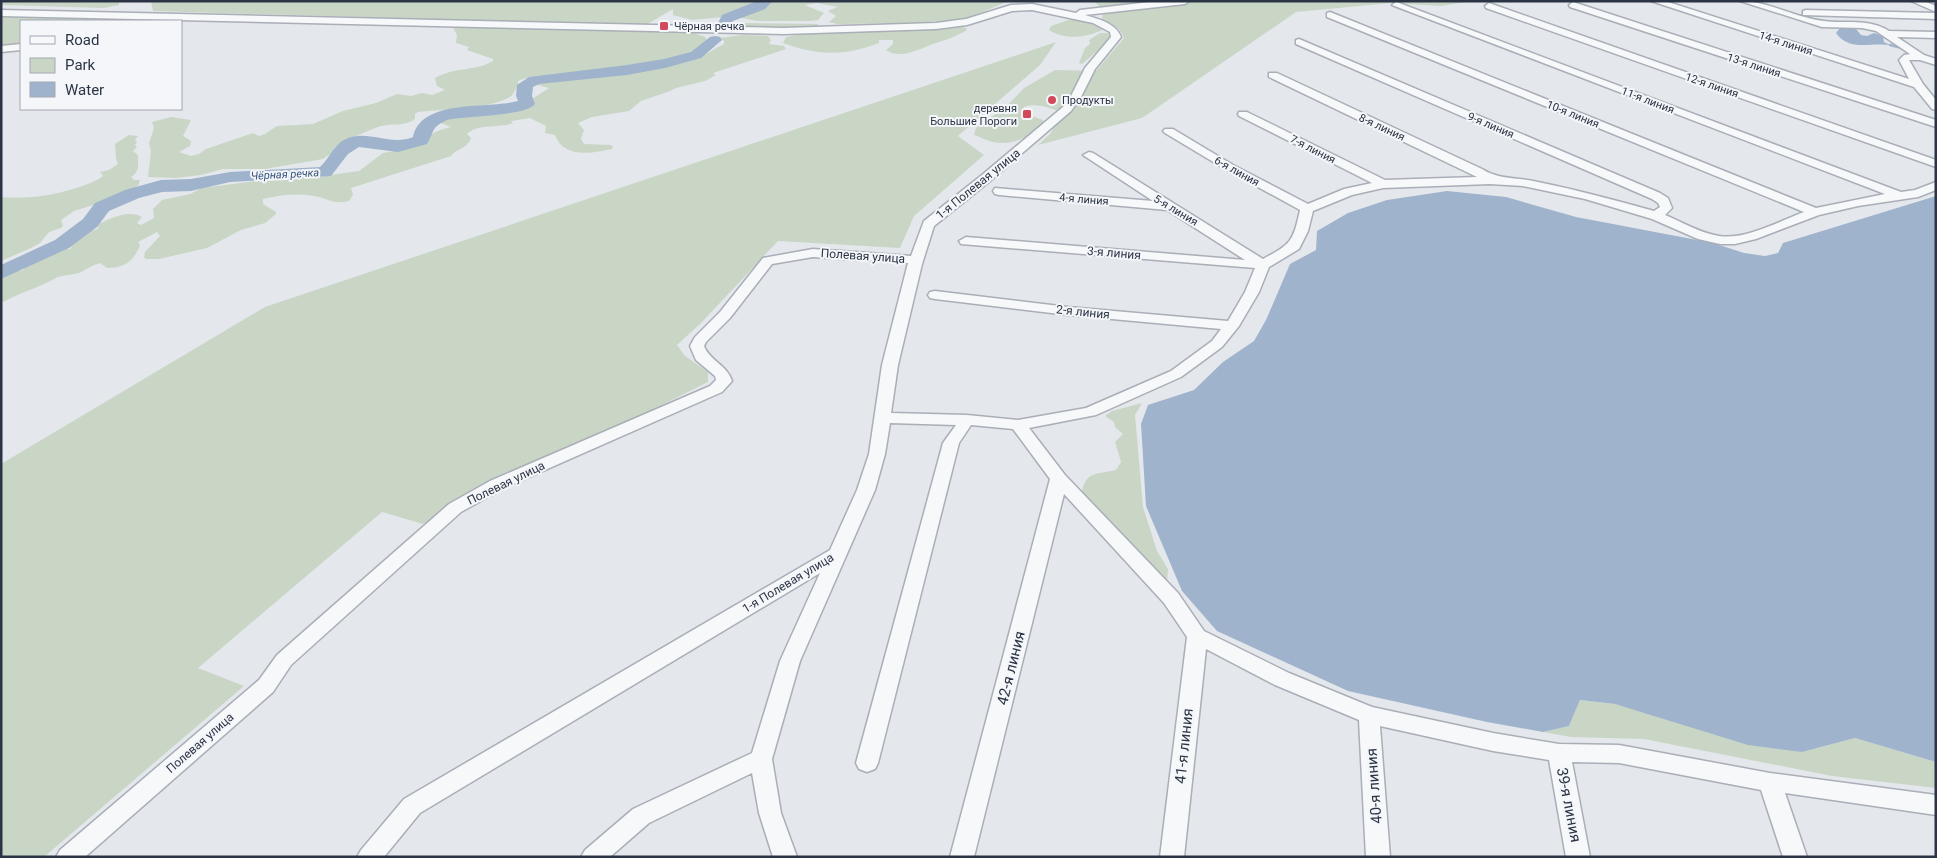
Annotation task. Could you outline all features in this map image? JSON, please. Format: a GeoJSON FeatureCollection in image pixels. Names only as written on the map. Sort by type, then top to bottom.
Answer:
{"type":"FeatureCollection","features":[{"type":"Feature","properties":{"kind":"street"},"geometry":{"type":"LineString","coordinates":[[1072,14],[1185,1]]}},
{"type":"Feature","properties":{"kind":"street","name":"14-я линия"},"geometry":{"type":"LineString","coordinates":[[1655,1],[1918,84]]}},
{"type":"Feature","properties":{"kind":"street"},"geometry":{"type":"LineString","coordinates":[[1744,1],[1822,24],[1870,26],[1889,34],[1921,57],[1936,62]]}},
{"type":"Feature","properties":{"kind":"street"},"geometry":{"type":"LineString","coordinates":[[1915,1],[1936,9]]}},
{"type":"Feature","properties":{"kind":"street"},"geometry":{"type":"LineString","coordinates":[[1,13],[153,19],[818,31],[953,25],[977,20],[1027,4],[1096,21],[1111,28],[1116,37],[1093,63],[1076,97],[1058,118]]}},
{"type":"Feature","properties":{"kind":"street"},"geometry":{"type":"LineString","coordinates":[[1843,4],[1882,15]]}},
{"type":"Feature","properties":{"kind":"street","name":"13-я линия"},"geometry":{"type":"LineString","coordinates":[[1573,5],[1936,124]]}},
{"type":"Feature","properties":{"kind":"street","name":"11-я линия"},"geometry":{"type":"LineString","coordinates":[[1396,6],[1900,196]]}},
{"type":"Feature","properties":{"kind":"street","name":"12-я линия"},"geometry":{"type":"LineString","coordinates":[[1489,6],[1936,164]]}},
{"type":"Feature","properties":{"kind":"street"},"geometry":{"type":"LineString","coordinates":[[1096,21],[1098,14],[1102,11]]}},
{"type":"Feature","properties":{"kind":"street"},"geometry":{"type":"LineString","coordinates":[[1792,15],[1810,12],[1936,16]]}},
{"type":"Feature","properties":{"kind":"street","name":"10-я линия"},"geometry":{"type":"LineString","coordinates":[[1330,15],[1816,212]]}},
{"type":"Feature","properties":{"kind":"street"},"geometry":{"type":"LineString","coordinates":[[1889,34],[1936,35]]}},
{"type":"Feature","properties":{"kind":"street","name":"9-я линия"},"geometry":{"type":"LineString","coordinates":[[1299,42],[1656,196],[1664,201],[1666,208],[1656,216]]}},
{"type":"Feature","properties":{"kind":"street"},"geometry":{"type":"LineString","coordinates":[[1,49],[20,47]]}},
{"type":"Feature","properties":{"kind":"street"},"geometry":{"type":"LineString","coordinates":[[1921,57],[1907,57],[1904,60],[1918,84],[1936,107]]}},
{"type":"Feature","properties":{"kind":"street","name":"8-я линия"},"geometry":{"type":"LineString","coordinates":[[1273,76],[1478,172],[1490,180]]}},
{"type":"Feature","properties":{"kind":"street","name":"7-я линия"},"geometry":{"type":"LineString","coordinates":[[1243,114],[1383,184]]}},
{"type":"Feature","properties":{"kind":"street","name":"1-я Полевая улица"},"geometry":{"type":"LineString","coordinates":[[369,857],[412,806],[837,554],[866,490],[877,454],[890,365],[928,224],[1058,118]]}},
{"type":"Feature","properties":{"kind":"street","name":"6-я линия"},"geometry":{"type":"LineString","coordinates":[[1169,131],[1229,167],[1307,209]]}},
{"type":"Feature","properties":{"kind":"street","name":"5-я линия"},"geometry":{"type":"LineString","coordinates":[[1089,155],[1262,265]]}},
{"type":"Feature","properties":{"kind":"street"},"geometry":{"type":"LineString","coordinates":[[882,418],[967,420],[1018,426],[1090,412],[1176,374],[1217,344],[1232,326],[1252,292],[1262,265],[1292,249],[1302,231],[1307,209],[1348,192],[1383,184],[1490,180],[1523,182],[1656,216],[1704,236],[1720,240],[1735,240],[1751,236],[1816,212],[1858,202],[1918,193],[1936,186]]}},
{"type":"Feature","properties":{"kind":"street","name":"4-я линия"},"geometry":{"type":"LineString","coordinates":[[999,191],[1169,206]]}},
{"type":"Feature","properties":{"kind":"street","name":"3-я линия"},"geometry":{"type":"LineString","coordinates":[[966,241],[1262,265]]}},
{"type":"Feature","properties":{"kind":"street","name":"Полевая улица"},"geometry":{"type":"LineString","coordinates":[[68,857],[266,686],[284,660],[455,508],[496,485],[716,389],[724,381],[722,374],[701,357],[697,346],[700,340],[744,292],[757,272],[768,261],[813,253],[917,260]]}},
{"type":"Feature","properties":{"kind":"street","name":"2-я линия"},"geometry":{"type":"LineString","coordinates":[[935,296],[1068,311],[1232,326]]}},
{"type":"Feature","properties":{"kind":"street"},"geometry":{"type":"LineString","coordinates":[[867,763],[951,443],[967,420]]}},
{"type":"Feature","properties":{"kind":"street"},"geometry":{"type":"LineString","coordinates":[[1018,426],[1059,479],[1171,598],[1197,636],[1282,679],[1370,715],[1494,742],[1559,753],[1619,754],[1770,782],[1936,805]]}},
{"type":"Feature","properties":{"kind":"street","name":"42-я линия"},"geometry":{"type":"LineString","coordinates":[[962,857],[1059,479]]}},
{"type":"Feature","properties":{"kind":"street"},"geometry":{"type":"LineString","coordinates":[[785,857],[770,813],[761,759],[790,661],[837,554]]}},
{"type":"Feature","properties":{"kind":"street","name":"41-я линия"},"geometry":{"type":"LineString","coordinates":[[1172,857],[1197,636]]}},
{"type":"Feature","properties":{"kind":"street","name":"40-я линия"},"geometry":{"type":"LineString","coordinates":[[1370,715],[1378,857]]}},
{"type":"Feature","properties":{"kind":"street","name":"39-я линия"},"geometry":{"type":"LineString","coordinates":[[1559,753],[1578,857]]}},
{"type":"Feature","properties":{"kind":"street"},"geometry":{"type":"LineString","coordinates":[[593,857],[641,816],[761,759]]}},
{"type":"Feature","properties":{"kind":"street"},"geometry":{"type":"LineString","coordinates":[[1770,782],[1795,857]]}},
{"type":"Feature","properties":{"kind":"green space"},"geometry":{"type":"Polygon","coordinates":[[[1,1],[114,1],[119,2],[119,5],[104,8],[1,5],[1,1]]]}},
{"type":"Feature","properties":{"kind":"green space"},"geometry":{"type":"Polygon","coordinates":[[[151,1],[1009,1],[965,19],[915,23],[837,24],[829,22],[836,16],[828,11],[838,7],[817,3],[805,5],[824,13],[818,20],[811,21],[757,21],[733,16],[692,20],[673,15],[673,9],[646,25],[153,11],[151,1]]]}},
{"type":"Feature","properties":{"kind":"green space"},"geometry":{"type":"Polygon","coordinates":[[[1093,1],[1472,1],[1441,6],[1391,3],[1296,12],[1142,118],[1038,145],[1051,133],[1056,123],[1065,114],[1034,105],[1024,107],[1023,113],[1043,120],[1044,124],[1027,136],[1007,143],[1000,143],[974,135],[976,128],[1007,106],[1024,88],[1055,70],[1096,71],[1124,38],[1118,29],[1102,20],[1103,14],[1107,12],[1093,1]]]}},
{"type":"Feature","properties":{"kind":"green space"},"geometry":{"type":"Polygon","coordinates":[[[1,14],[150,19],[20,20],[20,46],[1,47],[1,14]]]}},
{"type":"Feature","properties":{"kind":"green space"},"geometry":{"type":"Polygon","coordinates":[[[1074,18],[1094,23],[1104,29],[1077,37],[1063,36],[1049,30],[1051,26],[1074,18]]]}},
{"type":"Feature","properties":{"kind":"green space"},"geometry":{"type":"Polygon","coordinates":[[[735,23],[818,24],[818,26],[784,29],[730,27],[727,25],[735,23]]]}},
{"type":"Feature","properties":{"kind":"green space"},"geometry":{"type":"Polygon","coordinates":[[[501,27],[694,33],[705,37],[709,43],[708,47],[684,58],[689,59],[705,54],[724,44],[724,41],[720,38],[742,35],[768,36],[771,40],[769,44],[784,46],[786,49],[713,73],[716,75],[705,81],[676,88],[641,101],[629,111],[592,117],[578,123],[584,130],[581,139],[584,144],[610,145],[613,146],[612,149],[588,153],[572,151],[559,143],[555,135],[545,133],[546,126],[530,118],[512,121],[513,123],[507,125],[477,128],[467,134],[471,138],[469,142],[451,156],[351,188],[353,195],[349,201],[334,202],[319,197],[301,195],[263,199],[263,204],[276,212],[276,214],[265,223],[241,230],[207,248],[159,259],[146,259],[144,257],[145,252],[160,236],[157,232],[138,242],[140,245],[135,255],[124,265],[107,268],[100,263],[79,273],[58,277],[1,303],[1,273],[24,270],[23,267],[33,261],[42,260],[41,253],[50,249],[70,249],[72,248],[69,244],[80,233],[97,229],[99,228],[96,225],[113,218],[125,214],[137,215],[142,217],[137,223],[141,225],[154,218],[153,209],[162,200],[190,194],[202,188],[359,171],[383,153],[400,150],[426,141],[433,133],[451,127],[441,123],[441,119],[525,108],[526,103],[549,88],[533,84],[554,81],[546,77],[522,79],[518,81],[513,94],[495,103],[418,112],[415,114],[415,119],[403,124],[385,125],[362,133],[334,148],[333,152],[323,159],[265,169],[223,169],[201,175],[176,178],[148,177],[151,151],[149,143],[154,128],[152,122],[171,117],[191,120],[183,136],[191,141],[190,146],[179,152],[191,156],[253,133],[259,136],[265,134],[277,126],[313,124],[343,111],[376,103],[397,94],[411,96],[422,93],[432,95],[445,90],[437,86],[435,78],[451,72],[479,67],[493,61],[493,59],[467,50],[469,47],[456,43],[457,35],[453,28],[501,27]]]}},
{"type":"Feature","properties":{"kind":"green space"},"geometry":{"type":"Polygon","coordinates":[[[962,27],[967,30],[904,54],[892,53],[886,50],[893,44],[893,40],[879,40],[879,43],[867,47],[832,53],[808,50],[783,43],[786,37],[811,32],[840,33],[962,27]]]}},
{"type":"Feature","properties":{"kind":"green space"},"geometry":{"type":"Polygon","coordinates":[[[1100,33],[1108,33],[1110,36],[1109,41],[1082,64],[1079,63],[1085,48],[1090,44],[1089,40],[1100,33]]]}},
{"type":"Feature","properties":{"kind":"green space"},"geometry":{"type":"Polygon","coordinates":[[[1056,42],[1040,65],[958,136],[984,155],[914,216],[900,248],[778,241],[701,323],[677,345],[685,356],[708,372],[708,382],[423,524],[382,512],[198,668],[244,686],[44,857],[1,857],[1,464],[265,307],[1056,42]]]}},
{"type":"Feature","properties":{"kind":"green space"},"geometry":{"type":"Polygon","coordinates":[[[129,135],[138,136],[135,140],[137,147],[133,151],[138,155],[138,168],[131,177],[134,180],[140,180],[138,186],[103,202],[74,211],[61,220],[63,226],[61,228],[49,232],[40,243],[1,261],[1,197],[39,196],[64,192],[99,179],[103,176],[100,172],[109,170],[118,164],[115,144],[129,135]]]}},
{"type":"Feature","properties":{"kind":"green space"},"geometry":{"type":"Polygon","coordinates":[[[1142,403],[1135,415],[1143,507],[1157,551],[1168,569],[1167,583],[1151,570],[1082,492],[1086,480],[1099,473],[1116,470],[1121,462],[1115,442],[1123,434],[1115,427],[1114,422],[1105,416],[1112,411],[1142,403]]]}},
{"type":"Feature","properties":{"kind":"green space"},"geometry":{"type":"Polygon","coordinates":[[[1580,700],[1615,704],[1802,752],[1855,738],[1936,762],[1936,788],[1832,776],[1644,739],[1571,737],[1543,732],[1569,726],[1580,700]]]}},
{"type":"Feature","properties":{"kind":"water"},"geometry":{"type":"Polygon","coordinates":[[[1840,28],[1856,29],[1861,35],[1867,36],[1874,33],[1883,36],[1884,42],[1890,45],[1860,45],[1847,42],[1836,33],[1840,28]]]}},
{"type":"Feature","properties":{"kind":"water"},"geometry":{"type":"Polygon","coordinates":[[[1447,191],[1506,197],[1576,217],[1713,243],[1744,253],[1765,256],[1778,253],[1783,243],[1936,196],[1936,762],[1855,738],[1802,752],[1748,745],[1615,704],[1580,700],[1569,726],[1543,732],[1487,722],[1348,691],[1217,631],[1182,591],[1146,506],[1141,424],[1148,405],[1194,390],[1223,362],[1254,341],[1266,320],[1290,264],[1316,250],[1317,231],[1348,213],[1387,200],[1447,191]]]}},
{"type":"Feature","properties":{"kind":"waterway","name":"Чёрная речка"},"geometry":{"type":"LineString","coordinates":[[722,29],[727,18],[760,6],[766,1]]}},
{"type":"Feature","properties":{"kind":"waterway","name":"Чёрная речка"},"geometry":{"type":"LineString","coordinates":[[1,273],[62,244],[90,223],[102,207],[132,194],[161,186],[191,185],[230,177],[325,172],[332,166],[342,150],[355,142],[366,141],[389,147],[405,146],[421,140],[424,129],[431,121],[442,116],[527,104],[524,96],[525,85],[535,80],[627,70],[665,63],[696,55],[715,40]]}},
{"type":"Feature","properties":{"kind":"waterway"},"geometry":{"type":"LineString","coordinates":[[1890,45],[1902,48]]}},
{"type":"Feature","properties":{"kind":"place","name":"Чёрная речка"},"geometry":{"type":"Point","coordinates":[664,26]}},
{"type":"Feature","properties":{"kind":"place","name":"Продукты"},"geometry":{"type":"Point","coordinates":[1052,100]}},
{"type":"Feature","properties":{"kind":"place","name":"деревня Большие Пороги"},"geometry":{"type":"Point","coordinates":[1027,114]}}]}
